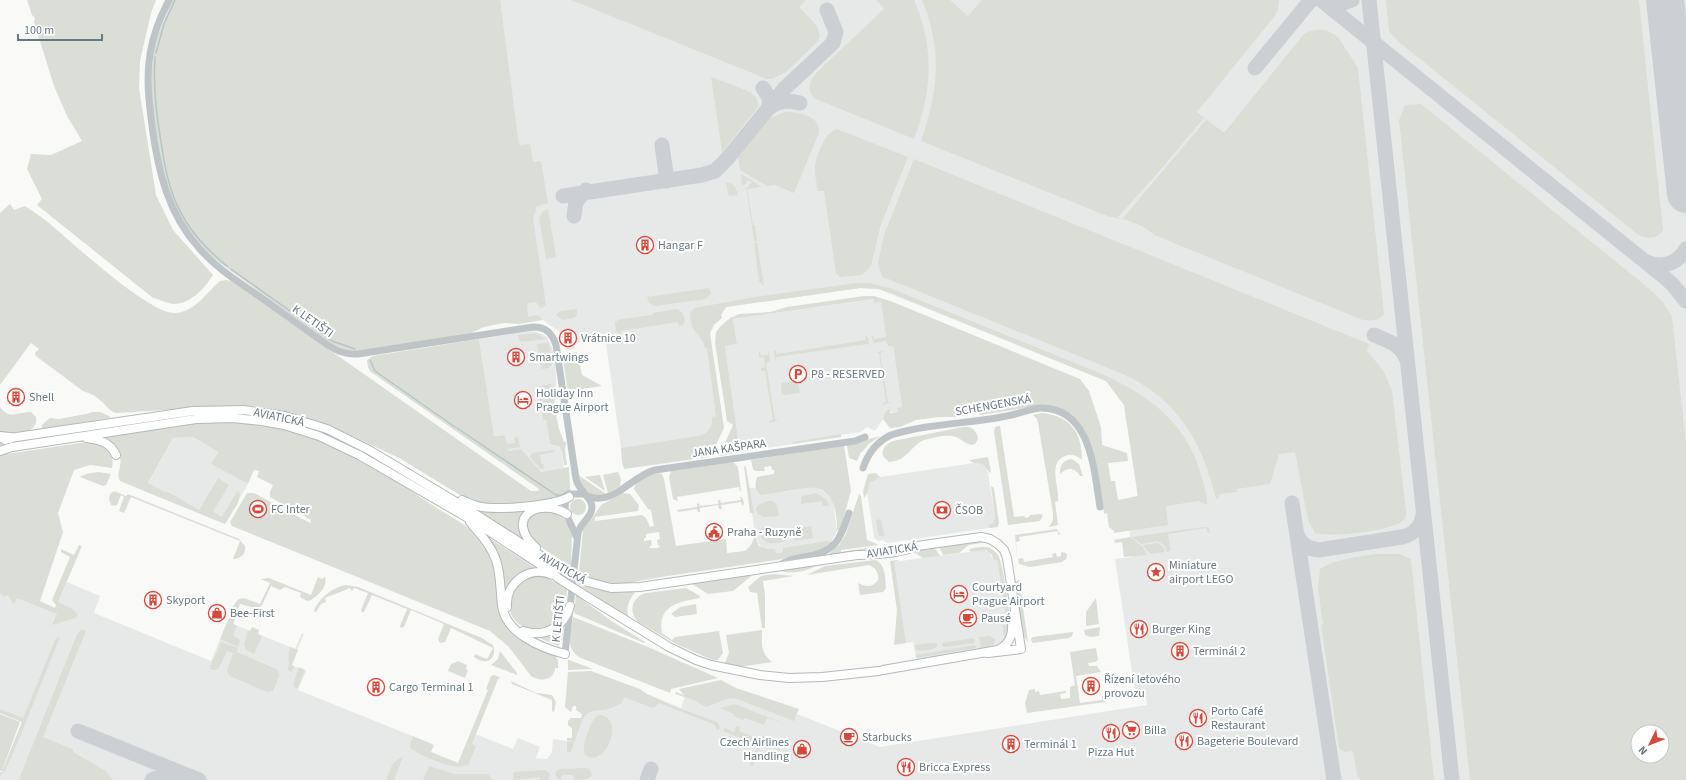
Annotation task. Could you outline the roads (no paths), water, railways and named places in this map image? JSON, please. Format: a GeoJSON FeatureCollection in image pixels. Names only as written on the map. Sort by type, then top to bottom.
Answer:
{"type":"FeatureCollection","features":[{"type":"Feature","properties":{"kind":"main road","name":"AVIATICKÁ"},"geometry":{"type":"LineString","coordinates":[[0,451],[6,441],[182,412],[244,410],[276,414],[318,426],[358,444],[409,473],[560,567],[588,582],[611,588],[632,588],[857,555],[878,554],[909,549],[916,546],[981,537],[994,540],[1001,546],[1006,554],[1013,598],[1011,609],[1012,631],[1010,640],[1004,646],[988,652],[881,669],[805,678],[785,678],[760,675],[696,660],[656,640],[558,578],[553,573],[475,522],[379,465],[339,444],[305,431],[276,424],[233,418],[196,419],[76,437],[6,441]]}},
{"type":"Feature","properties":{"kind":"main road"},"geometry":{"type":"LineString","coordinates":[[76,437],[103,441],[112,448],[116,455]]}},
{"type":"Feature","properties":{"kind":"main road"},"geometry":{"type":"LineString","coordinates":[[0,447],[6,441]]}},
{"type":"Feature","properties":{"kind":"main road"},"geometry":{"type":"LineString","coordinates":[[409,473],[435,483],[464,501],[482,507],[501,508],[550,503],[569,496]]}},
{"type":"Feature","properties":{"kind":"main road"},"geometry":{"type":"LineString","coordinates":[[550,561],[526,538],[523,527],[524,520],[526,515],[534,510],[555,509],[568,516]]}},
{"type":"Feature","properties":{"kind":"main road"},"geometry":{"type":"LineString","coordinates":[[468,519],[494,553],[499,572],[503,610],[505,618],[510,626],[521,635],[555,651],[565,654]]}},
{"type":"Feature","properties":{"kind":"main road"},"geometry":{"type":"LineString","coordinates":[[558,578],[549,574],[534,572],[520,577],[513,584],[507,598],[508,612],[512,621],[523,631],[565,654]]}},
{"type":"Feature","properties":{"kind":"main road"},"geometry":{"type":"LineString","coordinates":[[988,652],[1021,649],[1013,598]]}},
{"type":"Feature","properties":{"kind":"main road"},"geometry":{"type":"LineString","coordinates":[[523,631],[532,634],[541,633],[554,628],[564,619],[570,606]]}},
{"type":"Feature","properties":{"kind":"street","name":"K LETIŠTI"},"geometry":{"type":"LineString","coordinates":[[169,0],[158,25],[150,55],[148,85],[156,153],[165,191],[176,216],[198,248],[223,271],[331,347],[344,353],[358,354],[533,327],[546,330],[552,336],[556,345],[577,485],[592,504],[592,510],[579,529],[577,538],[565,654]]}},
{"type":"Feature","properties":{"kind":"street","name":"SCHENGENSKÁ"},"geometry":{"type":"LineString","coordinates":[[863,468],[872,450],[878,443],[889,436],[954,423],[1000,417],[1032,409],[1048,408],[1063,413],[1077,424],[1084,434],[1090,452],[1100,507]]}},
{"type":"Feature","properties":{"kind":"street","name":"JANA KAŠPARA"},"geometry":{"type":"LineString","coordinates":[[586,495],[595,498],[603,498],[620,492],[642,475],[655,470],[855,441],[865,437]]}},
{"type":"Feature","properties":{"kind":"street","name":"K LETIŠTI"},"geometry":{"type":"LineString","coordinates":[[575,475],[574,486],[564,505],[577,538]]}},
{"type":"Feature","properties":{"kind":"street"},"geometry":{"type":"LineString","coordinates":[[569,496],[578,493],[586,495]]}},
{"type":"Feature","properties":{"kind":"street","name":"JANA KAŠPARA"},"geometry":{"type":"LineString","coordinates":[[592,510],[603,498]]}},
{"type":"Feature","properties":{"kind":"street"},"geometry":{"type":"LineString","coordinates":[[778,567],[787,560],[819,555],[830,549],[842,534],[849,513]]}},
{"type":"Feature","properties":{"kind":"street"},"geometry":{"type":"LineString","coordinates":[[568,516],[578,520],[587,517]]}},
{"type":"Feature","properties":{"kind":"waterway"},"geometry":{"type":"LineString","coordinates":[[156,53],[164,24],[175,0]]}},
{"type":"Feature","properties":{"kind":"waterway"},"geometry":{"type":"LineString","coordinates":[[155,57],[155,100],[164,162],[175,201],[189,227],[199,240],[228,267]]}},
{"type":"Feature","properties":{"kind":"waterway"},"geometry":{"type":"LineString","coordinates":[[231,269],[332,341],[355,349]]}},
{"type":"Feature","properties":{"kind":"waterway"},"geometry":{"type":"LineString","coordinates":[[370,360],[375,371],[455,427]]}},
{"type":"Feature","properties":{"kind":"waterway"},"geometry":{"type":"LineString","coordinates":[[457,428],[556,495],[562,495],[570,490]]}},
{"type":"Feature","properties":{"kind":"place","name":"Hangar F"},"geometry":{"type":"Point","coordinates":[645,245]}},
{"type":"Feature","properties":{"kind":"place","name":"Vrátnice 10"},"geometry":{"type":"Point","coordinates":[568,338]}},
{"type":"Feature","properties":{"kind":"place","name":"Smartwings"},"geometry":{"type":"Point","coordinates":[516,357]}},
{"type":"Feature","properties":{"kind":"place","name":"P8 - RESERVED"},"geometry":{"type":"Point","coordinates":[798,374]}},
{"type":"Feature","properties":{"kind":"place","name":"Shell"},"geometry":{"type":"Point","coordinates":[16,397]}},
{"type":"Feature","properties":{"kind":"place","name":"Holiday Inn Prague Airport"},"geometry":{"type":"Point","coordinates":[523,400]}},
{"type":"Feature","properties":{"kind":"place","name":"FC Inter"},"geometry":{"type":"Point","coordinates":[258,509]}},
{"type":"Feature","properties":{"kind":"place","name":"ČSOB"},"geometry":{"type":"Point","coordinates":[942,510]}},
{"type":"Feature","properties":{"kind":"place","name":"Praha - Ruzyně"},"geometry":{"type":"Point","coordinates":[714,532]}},
{"type":"Feature","properties":{"kind":"place","name":"Miniature airport LEGO"},"geometry":{"type":"Point","coordinates":[1156,572]}},
{"type":"Feature","properties":{"kind":"place","name":"Courtyard Prague Airport"},"geometry":{"type":"Point","coordinates":[959,594]}},
{"type":"Feature","properties":{"kind":"place","name":"Skyport"},"geometry":{"type":"Point","coordinates":[153,600]}},
{"type":"Feature","properties":{"kind":"place","name":"Bee-First"},"geometry":{"type":"Point","coordinates":[217,613]}},
{"type":"Feature","properties":{"kind":"place","name":"Pausé"},"geometry":{"type":"Point","coordinates":[968,618]}},
{"type":"Feature","properties":{"kind":"place","name":"Burger King"},"geometry":{"type":"Point","coordinates":[1139,629]}},
{"type":"Feature","properties":{"kind":"place","name":"Terminál 2"},"geometry":{"type":"Point","coordinates":[1180,651]}},
{"type":"Feature","properties":{"kind":"place","name":"Řízení letového provozu"},"geometry":{"type":"Point","coordinates":[1091,686]}},
{"type":"Feature","properties":{"kind":"place","name":"Cargo Terminal 1"},"geometry":{"type":"Point","coordinates":[376,687]}},
{"type":"Feature","properties":{"kind":"place","name":"Porto Café Restaurant"},"geometry":{"type":"Point","coordinates":[1198,718]}},
{"type":"Feature","properties":{"kind":"place","name":"Billa"},"geometry":{"type":"Point","coordinates":[1131,730]}},
{"type":"Feature","properties":{"kind":"place","name":"Pizza Hut"},"geometry":{"type":"Point","coordinates":[1111,733]}},
{"type":"Feature","properties":{"kind":"place","name":"Starbucks"},"geometry":{"type":"Point","coordinates":[849,737]}},
{"type":"Feature","properties":{"kind":"place","name":"Bageterie Boulevard"},"geometry":{"type":"Point","coordinates":[1184,741]}},
{"type":"Feature","properties":{"kind":"place","name":"Terminál 1"},"geometry":{"type":"Point","coordinates":[1011,744]}},
{"type":"Feature","properties":{"kind":"place","name":"Czech Airlines Handling"},"geometry":{"type":"Point","coordinates":[802,749]}},
{"type":"Feature","properties":{"kind":"place","name":"Bricca Express"},"geometry":{"type":"Point","coordinates":[906,767]}}]}
